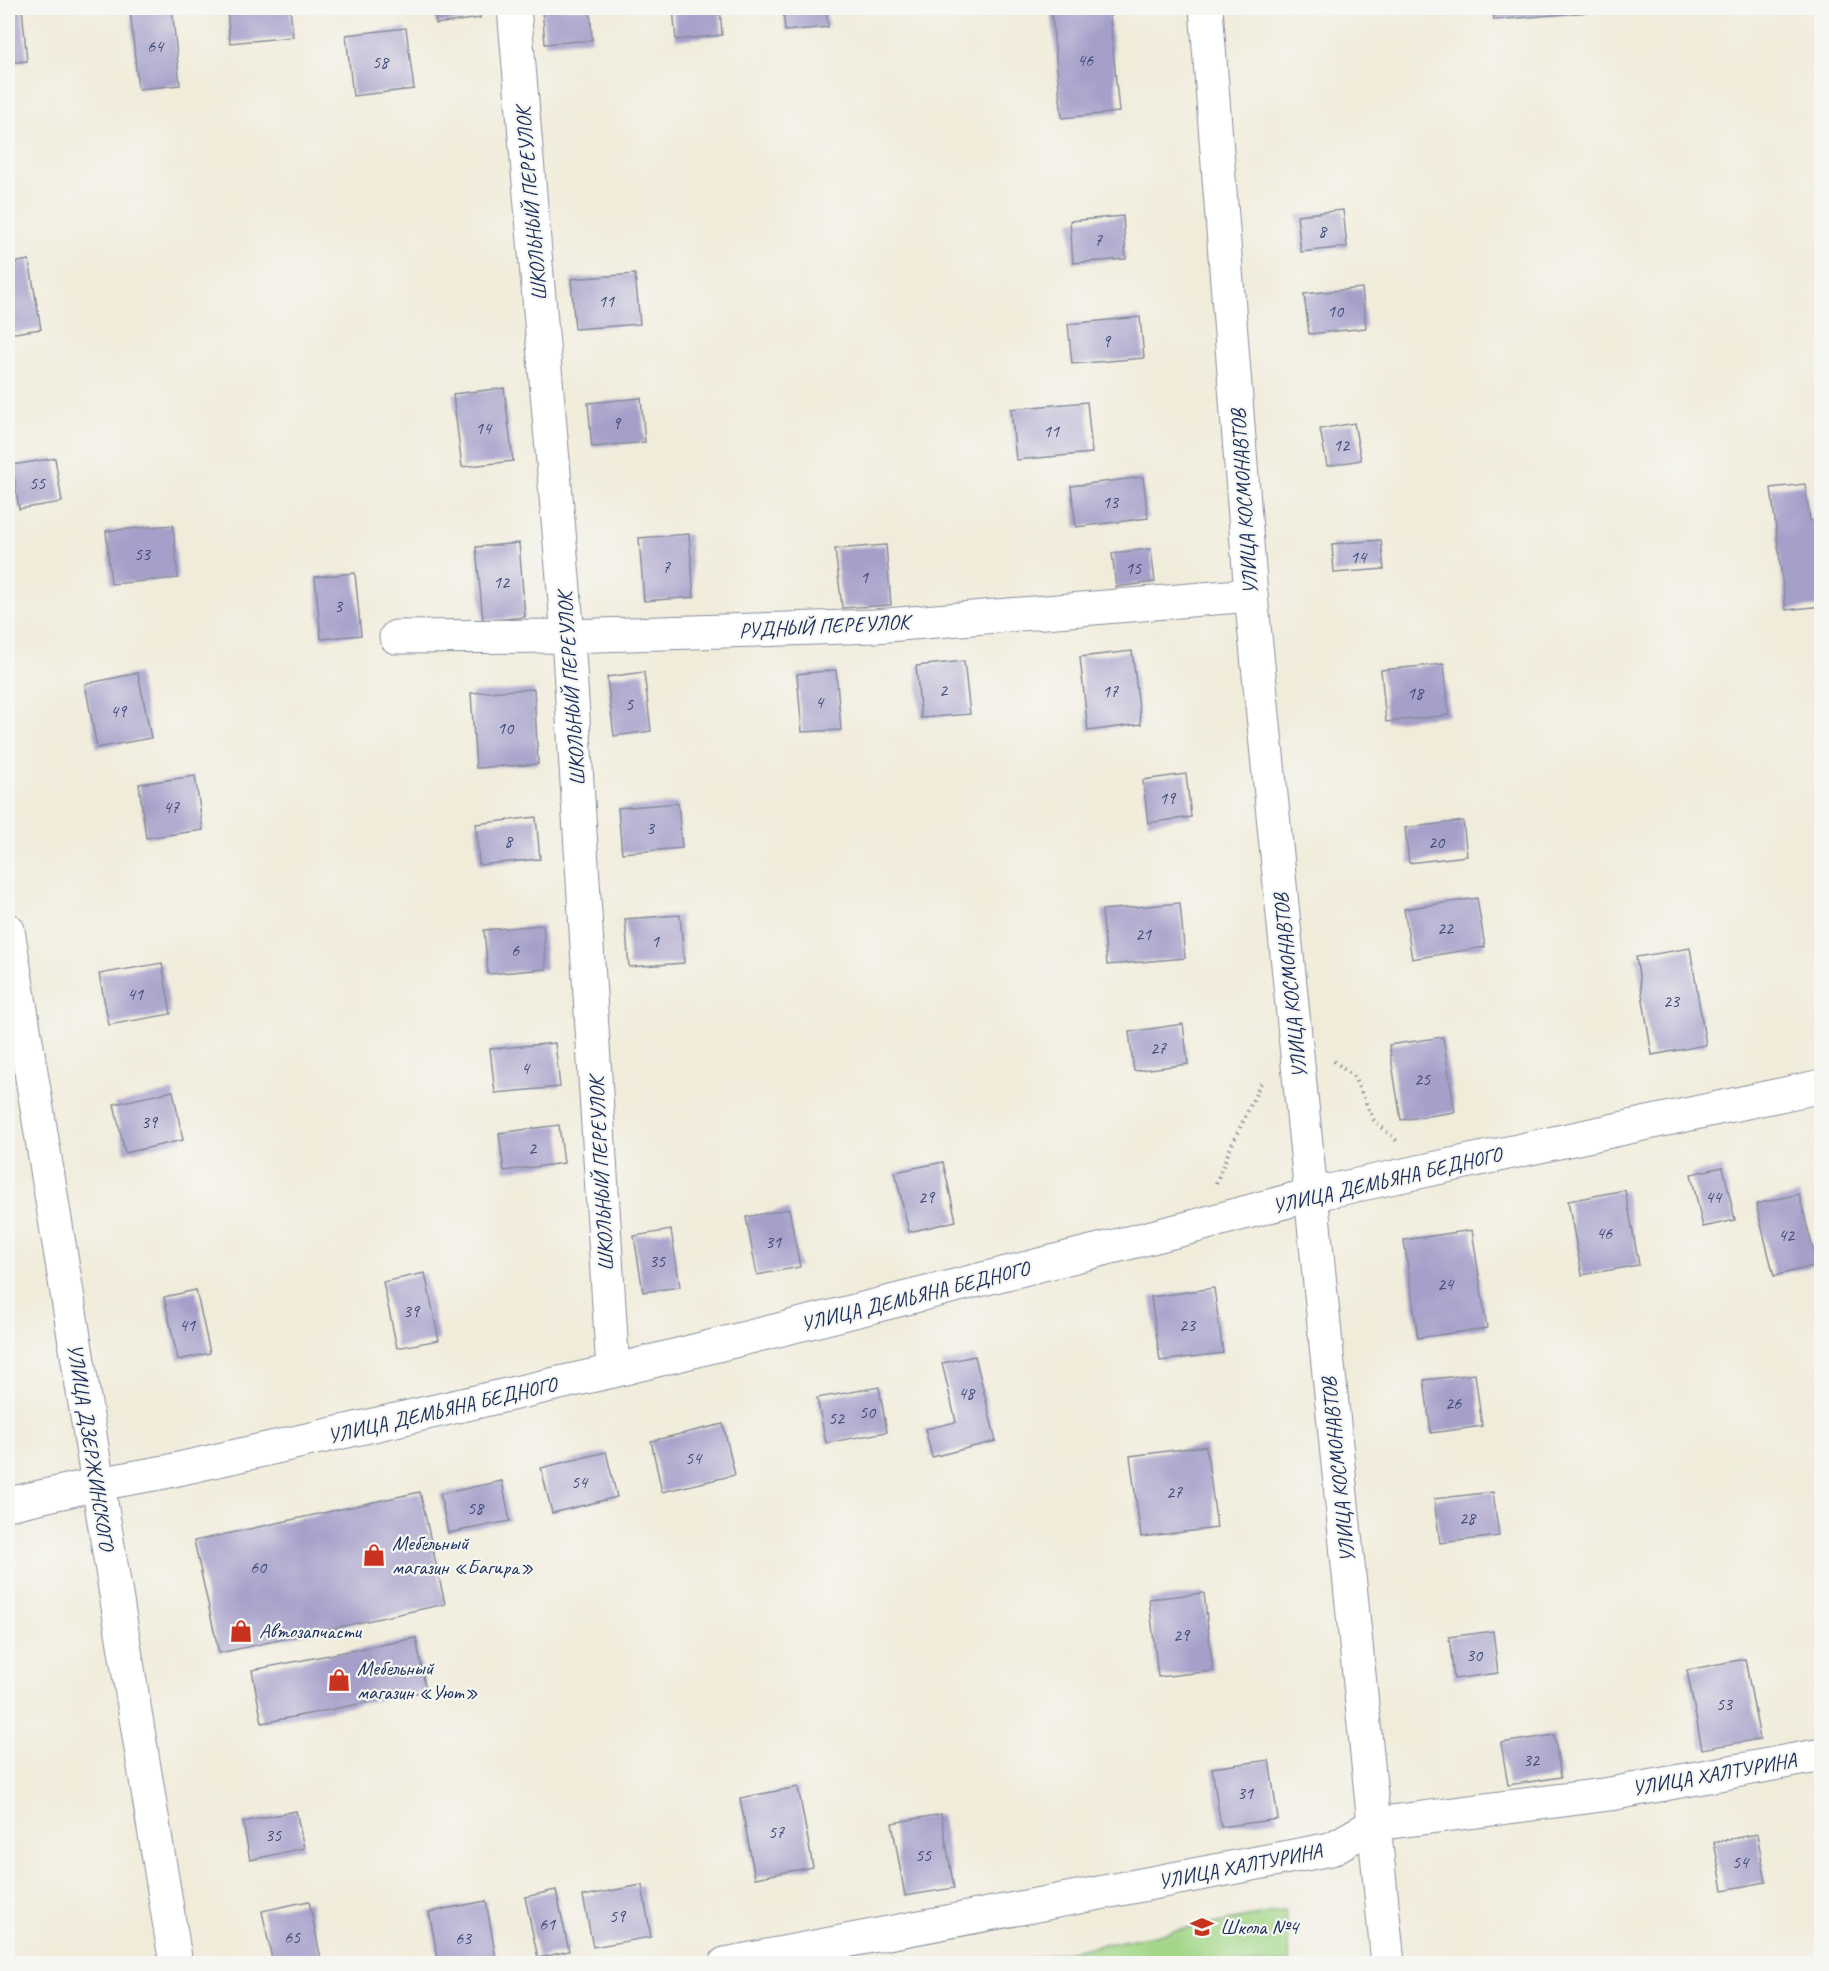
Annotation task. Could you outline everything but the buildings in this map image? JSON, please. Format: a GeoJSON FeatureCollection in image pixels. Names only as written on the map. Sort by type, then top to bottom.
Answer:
{"type":"FeatureCollection","features":[{"type":"Feature","properties":{"kind":"street","name":"ШКОЛЬНЫЙ ПЕРЕУЛОК"},"geometry":{"type":"LineString","coordinates":[[514,8],[568,636],[613,1371]]}},
{"type":"Feature","properties":{"kind":"street","name":"УЛИЦА КОСМОНАВТОВ"},"geometry":{"type":"LineString","coordinates":[[1206,8],[1251,595],[1388,1964]]}},
{"type":"Feature","properties":{"kind":"street","name":"РУДНЫЙ ПЕРЕУЛОК"},"geometry":{"type":"LineString","coordinates":[[396,637],[568,636],[875,626],[1251,595]]}},
{"type":"Feature","properties":{"kind":"street","name":"УЛИЦА ДЗЕРЖИНСКОГО"},"geometry":{"type":"LineString","coordinates":[[8,930],[176,1964]]}},
{"type":"Feature","properties":{"kind":"street","name":"УЛИЦА ДЕМЬЯНА БЕДНОГО"},"geometry":{"type":"LineString","coordinates":[[8,1504],[165,1472],[613,1371],[1192,1227],[1310,1195],[1821,1086]]}},
{"type":"Feature","properties":{"kind":"street","name":"УЛИЦА ХАЛТУРИНА"},"geometry":{"type":"LineString","coordinates":[[725,1964],[1331,1849],[1375,1824],[1610,1794],[1821,1755]]}},
{"type":"Feature","properties":{"kind":"path"},"geometry":{"type":"LineString","coordinates":[[1296,1047],[1322,1051],[1354,1077],[1374,1120],[1402,1145]]}},
{"type":"Feature","properties":{"kind":"path"},"geometry":{"type":"LineString","coordinates":[[1192,1227],[1217,1182],[1261,1083]]}},
{"type":"Feature","properties":{"kind":"green space"},"geometry":{"type":"Polygon","coordinates":[[[1285,1910],[1290,1963],[1019,1963],[1018,1961],[1285,1910]]]}},
{"type":"Feature","properties":{"kind":"place","name":"Мебельный магазин «Багира»"},"geometry":{"type":"Point","coordinates":[374,1555]}},
{"type":"Feature","properties":{"kind":"place","name":"Автозапчасти"},"geometry":{"type":"Point","coordinates":[241,1631]}},
{"type":"Feature","properties":{"kind":"place","name":"Мебельный магазин «Уют»"},"geometry":{"type":"Point","coordinates":[339,1680]}},
{"type":"Feature","properties":{"kind":"place","name":"Школа №4"},"geometry":{"type":"Point","coordinates":[1202,1927]}}]}
